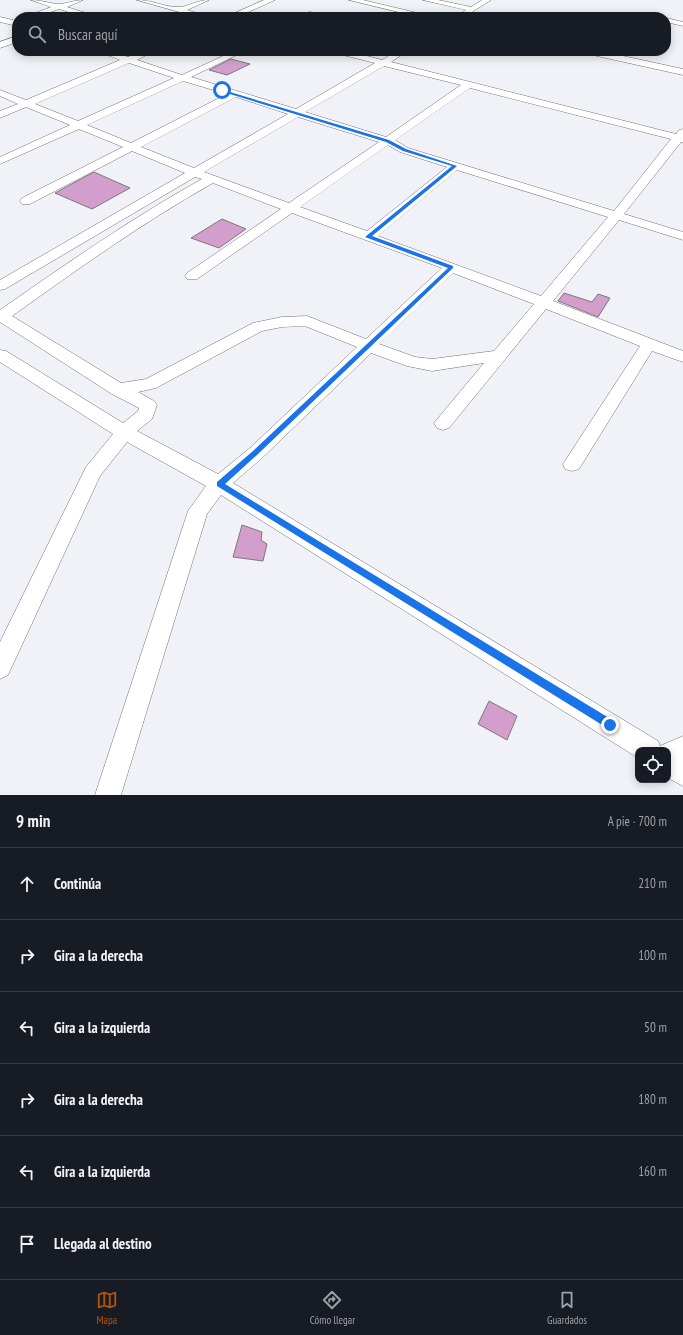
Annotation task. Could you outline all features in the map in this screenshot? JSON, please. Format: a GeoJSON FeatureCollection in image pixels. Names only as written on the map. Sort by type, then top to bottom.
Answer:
{"type":"FeatureCollection","features":[{"type":"Feature","properties":{"kind":"street"},"geometry":{"type":"LineString","coordinates":[[36,0],[76,12]]}},
{"type":"Feature","properties":{"kind":"street"},"geometry":{"type":"LineString","coordinates":[[44,12],[79,0]]}},
{"type":"Feature","properties":{"kind":"street"},"geometry":{"type":"LineString","coordinates":[[141,0],[187,12]]}},
{"type":"Feature","properties":{"kind":"street"},"geometry":{"type":"LineString","coordinates":[[180,10],[205,0]]}},
{"type":"Feature","properties":{"kind":"street"},"geometry":{"type":"LineString","coordinates":[[242,12],[271,0]]}},
{"type":"Feature","properties":{"kind":"street"},"geometry":{"type":"LineString","coordinates":[[353,0],[407,12]]}},
{"type":"Feature","properties":{"kind":"street"},"geometry":{"type":"LineString","coordinates":[[427,0],[472,9]]}},
{"type":"Feature","properties":{"kind":"street"},"geometry":{"type":"LineString","coordinates":[[467,12],[487,0]]}},
{"type":"Feature","properties":{"kind":"street"},"geometry":{"type":"LineString","coordinates":[[0,19],[12,22]]}},
{"type":"Feature","properties":{"kind":"street"},"geometry":{"type":"LineString","coordinates":[[671,21],[683,24]]}},
{"type":"Feature","properties":{"kind":"street"},"geometry":{"type":"LineString","coordinates":[[0,45],[12,41]]}},
{"type":"Feature","properties":{"kind":"street"},"geometry":{"type":"LineString","coordinates":[[117,56],[183,78],[388,141],[404,150],[683,236]]}},
{"type":"Feature","properties":{"kind":"street"},"geometry":{"type":"LineString","coordinates":[[0,115],[139,56]]}},
{"type":"Feature","properties":{"kind":"street"},"geometry":{"type":"LineString","coordinates":[[0,161],[230,56]]}},
{"type":"Feature","properties":{"kind":"street"},"geometry":{"type":"LineString","coordinates":[[359,56],[681,136],[443,423]]}},
{"type":"Feature","properties":{"kind":"street"},"geometry":{"type":"LineString","coordinates":[[0,286],[192,172],[394,56]]}},
{"type":"Feature","properties":{"kind":"street"},"geometry":{"type":"LineString","coordinates":[[611,56],[683,72]]}},
{"type":"Feature","properties":{"kind":"street"},"geometry":{"type":"LineString","coordinates":[[192,276],[469,84]]}},
{"type":"Feature","properties":{"kind":"street"},"geometry":{"type":"LineString","coordinates":[[0,93],[192,172],[451,267],[683,357]]}},
{"type":"Feature","properties":{"kind":"street"},"geometry":{"type":"LineString","coordinates":[[26,201],[234,94]]}},
{"type":"Feature","properties":{"kind":"street"},"geometry":{"type":"LineString","coordinates":[[368,237],[455,166]]}},
{"type":"Feature","properties":{"kind":"street"},"geometry":{"type":"LineString","coordinates":[[0,667],[93,472],[124,432],[146,414],[148,405],[118,390],[1,316],[116,236],[158,209],[212,179]]}},
{"type":"Feature","properties":{"kind":"street"},"geometry":{"type":"LineString","coordinates":[[108,795],[198,511],[219,484],[256,452],[451,267]]}},
{"type":"Feature","properties":{"kind":"street"},"geometry":{"type":"LineString","coordinates":[[118,390],[150,384],[258,327],[282,322],[307,321],[368,346],[413,362],[432,365],[498,356]]}},
{"type":"Feature","properties":{"kind":"street"},"geometry":{"type":"LineString","coordinates":[[572,464],[649,344]]}},
{"type":"Feature","properties":{"kind":"street"},"geometry":{"type":"LineString","coordinates":[[0,355],[124,432],[219,484],[644,747]]}},
{"type":"Feature","properties":{"kind":"street"},"geometry":{"type":"LineString","coordinates":[[671,754],[683,749]]}},
{"type":"Feature","properties":{"kind":"street"},"geometry":{"type":"LineString","coordinates":[[671,765],[683,773]]}},
{"type":"Feature","properties":{"kind":"building"},"geometry":{"type":"Polygon","coordinates":[[[231,59],[250,64],[227,75],[209,70],[231,59]]]}},
{"type":"Feature","properties":{"kind":"building"},"geometry":{"type":"Polygon","coordinates":[[[94,172],[130,188],[92,209],[55,193],[94,172]]]}},
{"type":"Feature","properties":{"kind":"building"},"geometry":{"type":"Polygon","coordinates":[[[222,219],[246,229],[219,248],[191,238],[222,219]]]}},
{"type":"Feature","properties":{"kind":"building"},"geometry":{"type":"Polygon","coordinates":[[[564,293],[592,302],[598,294],[610,298],[598,317],[558,301],[564,293]]]}},
{"type":"Feature","properties":{"kind":"building"},"geometry":{"type":"Polygon","coordinates":[[[242,525],[262,532],[261,540],[267,544],[263,561],[233,557],[242,525]]]}},
{"type":"Feature","properties":{"kind":"building"},"geometry":{"type":"Polygon","coordinates":[[[489,701],[517,716],[507,740],[478,724],[489,701]]]}},
{"type":"Feature","properties":{"kind":"route"},"geometry":{"type":"LineString","coordinates":[[222,90],[388,141],[404,150],[455,166],[368,237],[451,267],[256,452],[219,484],[610,725]]}}]}
